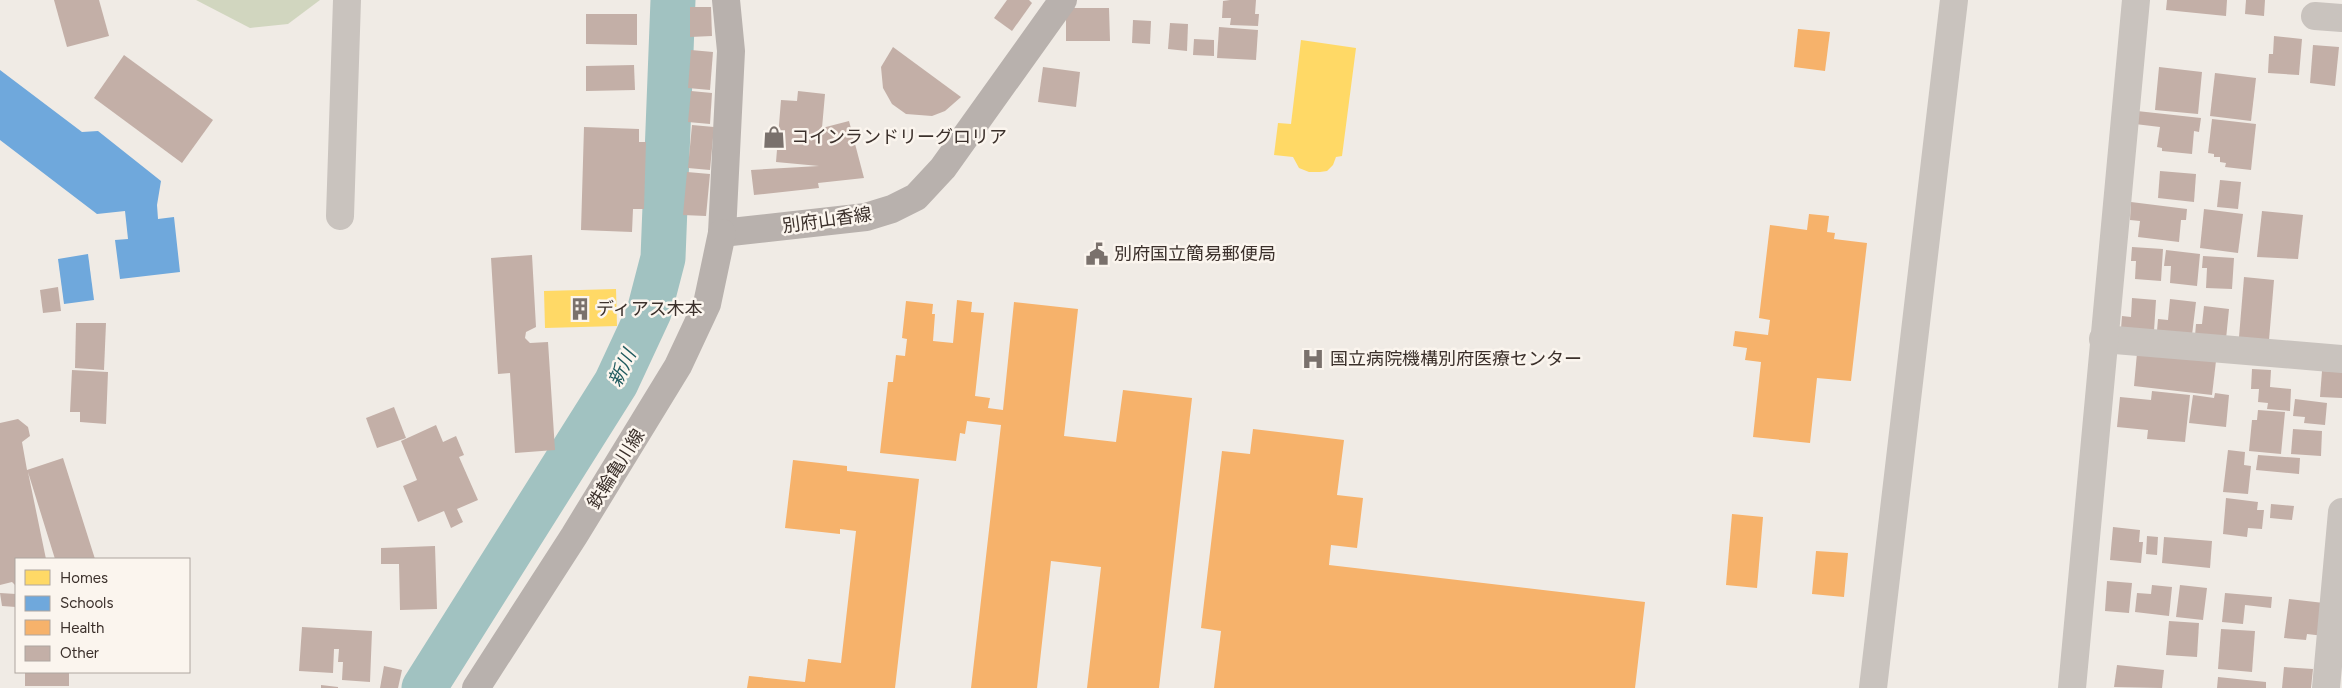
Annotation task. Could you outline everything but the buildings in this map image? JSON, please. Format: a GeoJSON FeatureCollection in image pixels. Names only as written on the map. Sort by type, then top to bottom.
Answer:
{"type":"FeatureCollection","features":[{"type":"Feature","properties":{"kind":"main road"},"geometry":{"type":"LineString","coordinates":[[722,233],[731,51],[726,0]]}},
{"type":"Feature","properties":{"kind":"main road","name":"別府山香線"},"geometry":{"type":"LineString","coordinates":[[722,233],[866,217],[892,209],[916,197],[943,168],[1063,0]]}},
{"type":"Feature","properties":{"kind":"main road","name":"鉄輪亀川線"},"geometry":{"type":"LineString","coordinates":[[476,688],[574,536],[678,366],[707,304],[722,233]]}},
{"type":"Feature","properties":{"kind":"street"},"geometry":{"type":"LineString","coordinates":[[340,216],[347,0]]}},
{"type":"Feature","properties":{"kind":"street"},"geometry":{"type":"LineString","coordinates":[[1873,688],[1954,0]]}},
{"type":"Feature","properties":{"kind":"street"},"geometry":{"type":"LineString","coordinates":[[2072,688],[2136,0]]}},
{"type":"Feature","properties":{"kind":"street"},"geometry":{"type":"LineString","coordinates":[[2315,16],[2342,18]]}},
{"type":"Feature","properties":{"kind":"street"},"geometry":{"type":"LineString","coordinates":[[2103,340],[2342,359]]}},
{"type":"Feature","properties":{"kind":"street"},"geometry":{"type":"LineString","coordinates":[[2326,688],[2342,512]]}},
{"type":"Feature","properties":{"kind":"green space"},"geometry":{"type":"Polygon","coordinates":[[[196,0],[320,0],[288,24],[250,28],[196,0]]]}},
{"type":"Feature","properties":{"kind":"waterway","name":"新川"},"geometry":{"type":"LineString","coordinates":[[424,688],[616,383],[649,312],[663,258],[673,0]]}},
{"type":"Feature","properties":{"kind":"place","name":"コインランドリーグロリア"},"geometry":{"type":"Point","coordinates":[774,137]}},
{"type":"Feature","properties":{"kind":"place","name":"別府国立簡易郵便局"},"geometry":{"type":"Point","coordinates":[1097,254]}},
{"type":"Feature","properties":{"kind":"place","name":"ディアス木本"},"geometry":{"type":"Point","coordinates":[580,309]}},
{"type":"Feature","properties":{"kind":"place","name":"国立病院機構別府医療センター"},"geometry":{"type":"Point","coordinates":[1313,359]}}]}
